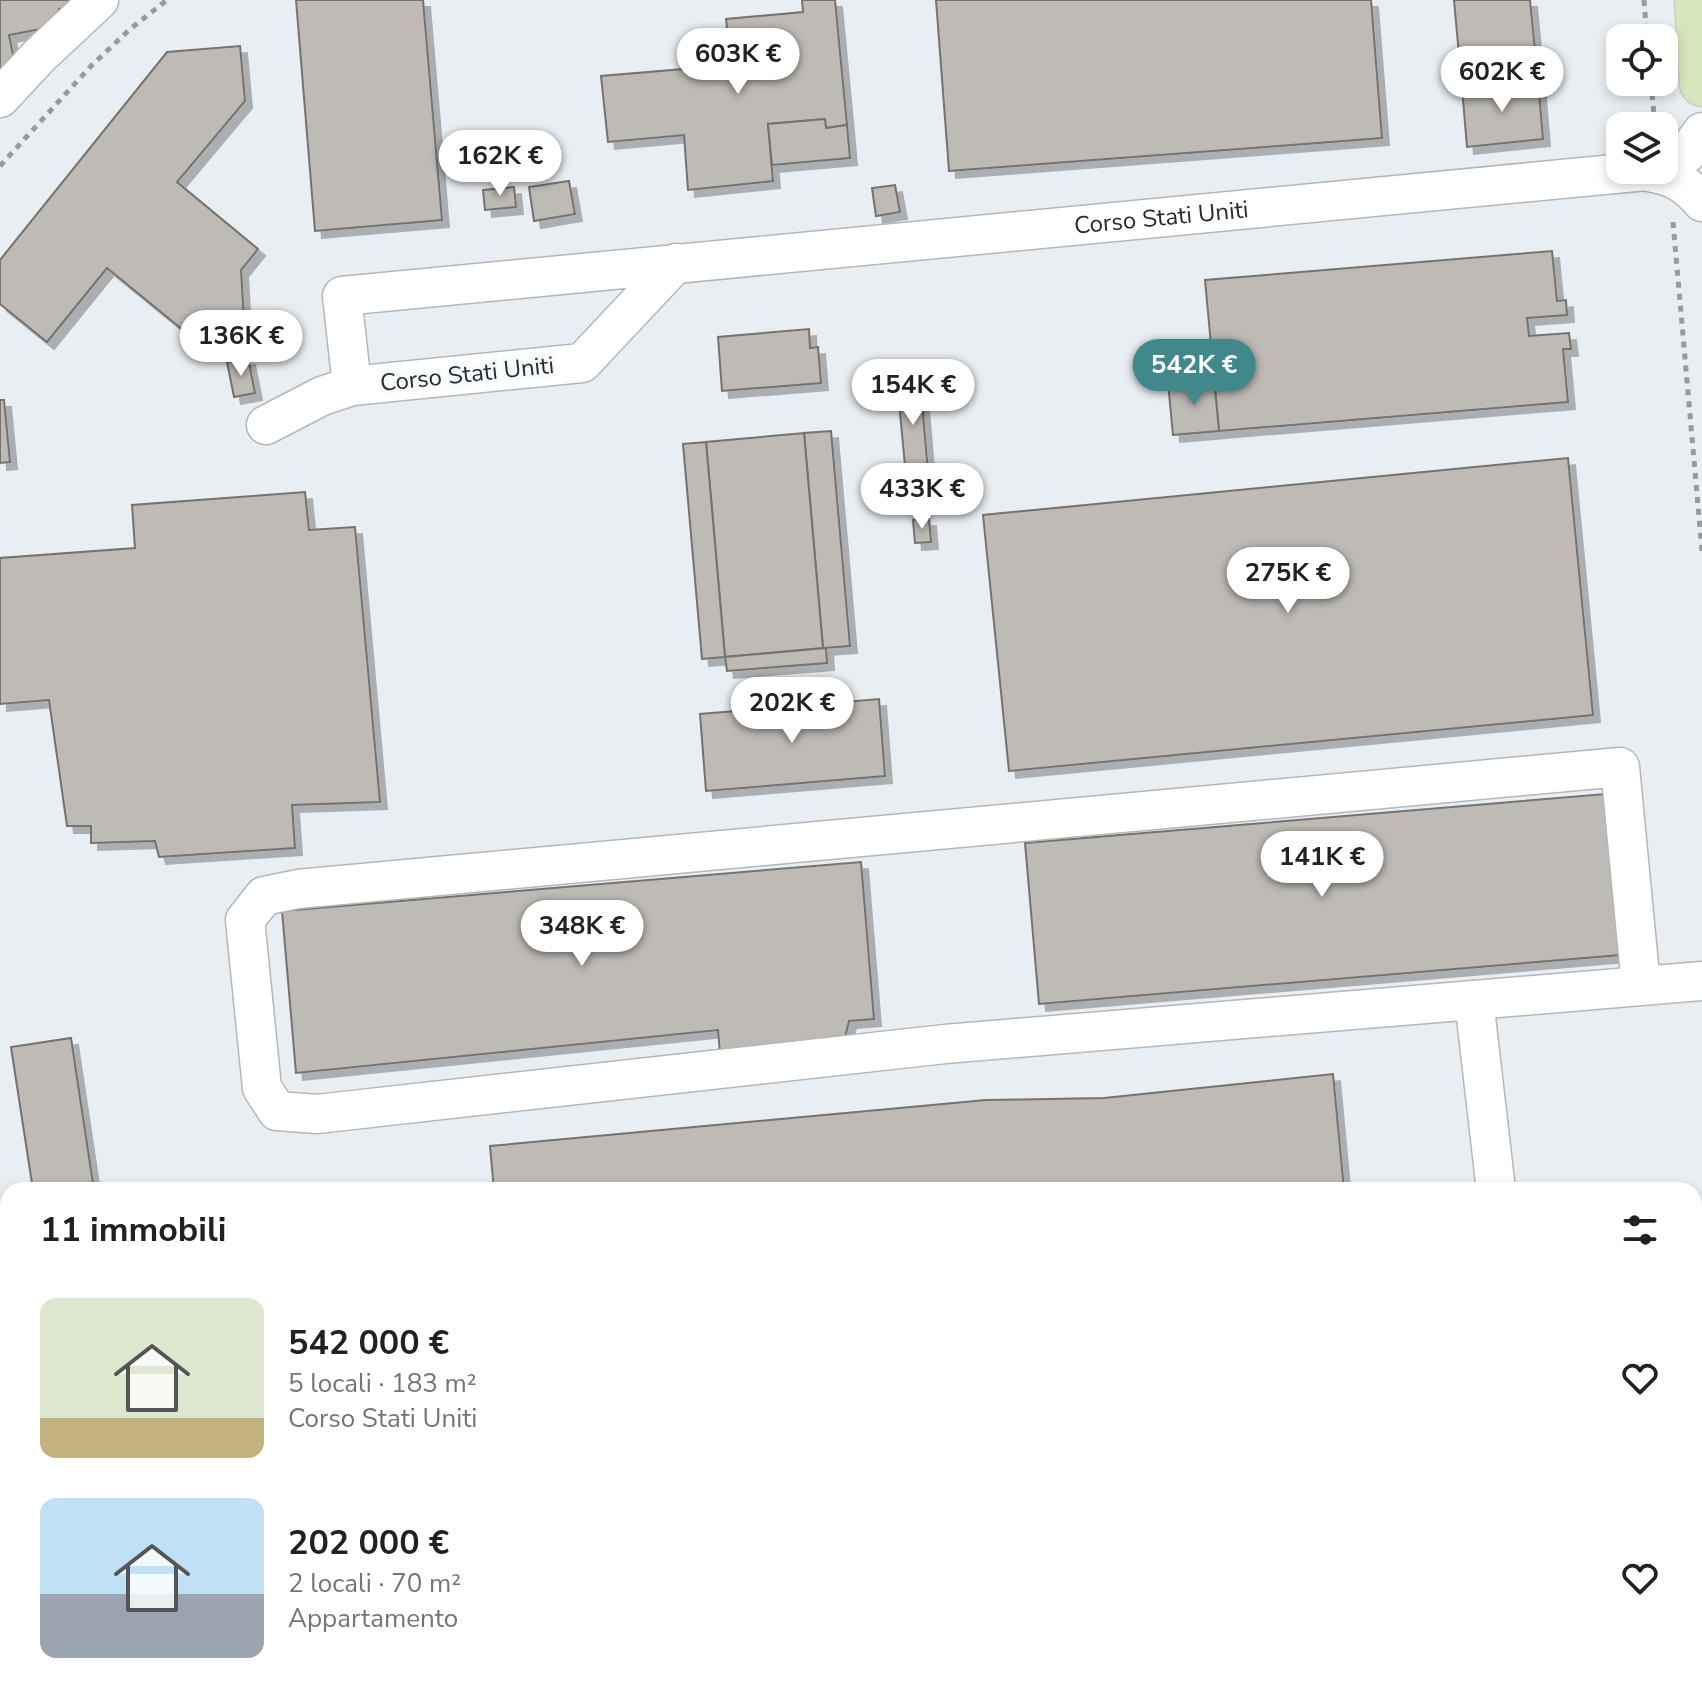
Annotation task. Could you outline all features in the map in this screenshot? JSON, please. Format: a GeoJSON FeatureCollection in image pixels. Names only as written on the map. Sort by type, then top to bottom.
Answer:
{"type":"FeatureCollection","features":[{"type":"Feature","properties":{"kind":"main road"},"geometry":{"type":"LineString","coordinates":[[1697,0],[1702,81]]}},
{"type":"Feature","properties":{"kind":"street"},"geometry":{"type":"LineString","coordinates":[[0,98],[39,56],[99,0]]}},
{"type":"Feature","properties":{"kind":"street"},"geometry":{"type":"LineString","coordinates":[[1682,0],[1702,81]]}},
{"type":"Feature","properties":{"kind":"street"},"geometry":{"type":"LineString","coordinates":[[1678,158],[1686,154],[1702,132]]}},
{"type":"Feature","properties":{"kind":"street","name":"Corso Stati Uniti"},"geometry":{"type":"LineString","coordinates":[[676,263],[582,363],[352,386],[342,296],[676,263],[1606,174]]}},
{"type":"Feature","properties":{"kind":"street","name":"Corso Stati Uniti"},"geometry":{"type":"LineString","coordinates":[[1678,180],[1702,202]]}},
{"type":"Feature","properties":{"kind":"street"},"geometry":{"type":"LineString","coordinates":[[266,425],[322,396],[352,386]]}},
{"type":"Feature","properties":{"kind":"street"},"geometry":{"type":"LineString","coordinates":[[1641,986],[1620,767],[298,889],[264,896],[245,920],[262,1088],[277,1111],[317,1114],[945,1044],[1702,981]]}},
{"type":"Feature","properties":{"kind":"street"},"geometry":{"type":"LineString","coordinates":[[1474,1000],[1495,1182]]}},
{"type":"Feature","properties":{"kind":"path"},"geometry":{"type":"LineString","coordinates":[[0,166],[91,66],[167,0]]}},
{"type":"Feature","properties":{"kind":"path"},"geometry":{"type":"LineString","coordinates":[[1644,0],[1646,24]]}},
{"type":"Feature","properties":{"kind":"path"},"geometry":{"type":"LineString","coordinates":[[1665,210],[1672,221],[1702,551]]}},
{"type":"Feature","properties":{"kind":"building"},"geometry":{"type":"Polygon","coordinates":[[[0,0],[76,0],[77,6],[59,9],[62,25],[9,35],[17,75],[0,78],[0,0]]]}},
{"type":"Feature","properties":{"kind":"building"},"geometry":{"type":"Polygon","coordinates":[[[296,0],[423,0],[442,220],[315,231],[296,0]]]}},
{"type":"Feature","properties":{"kind":"building"},"geometry":{"type":"Polygon","coordinates":[[[802,0],[835,0],[847,125],[826,128],[825,119],[768,124],[773,181],[688,190],[684,135],[608,142],[601,76],[731,65],[726,19],[803,12],[802,0]]]}},
{"type":"Feature","properties":{"kind":"building"},"geometry":{"type":"Polygon","coordinates":[[[936,0],[1371,0],[1382,138],[949,171],[936,0]]]}},
{"type":"Feature","properties":{"kind":"building"},"geometry":{"type":"Polygon","coordinates":[[[1454,0],[1530,0],[1538,81],[1462,88],[1454,0]]]}},
{"type":"Feature","properties":{"kind":"building"},"geometry":{"type":"Polygon","coordinates":[[[240,46],[245,101],[177,182],[258,249],[241,270],[245,337],[200,344],[107,268],[47,342],[0,304],[0,260],[167,52],[240,46]]]}},
{"type":"Feature","properties":{"kind":"building"},"geometry":{"type":"Polygon","coordinates":[[[1538,81],[1543,139],[1467,147],[1462,88],[1538,81]]]}},
{"type":"Feature","properties":{"kind":"building"},"geometry":{"type":"Polygon","coordinates":[[[825,119],[826,128],[847,125],[850,158],[772,165],[768,124],[825,119]]]}},
{"type":"Feature","properties":{"kind":"building"},"geometry":{"type":"Polygon","coordinates":[[[569,181],[575,214],[534,221],[529,187],[569,181]]]}},
{"type":"Feature","properties":{"kind":"building"},"geometry":{"type":"Polygon","coordinates":[[[895,185],[900,212],[876,216],[872,188],[895,185]]]}},
{"type":"Feature","properties":{"kind":"building"},"geometry":{"type":"Polygon","coordinates":[[[514,187],[516,207],[485,210],[483,190],[514,187]]]}},
{"type":"Feature","properties":{"kind":"building"},"geometry":{"type":"Polygon","coordinates":[[[1552,251],[1557,301],[1566,300],[1567,315],[1527,318],[1529,336],[1569,333],[1571,349],[1563,349],[1568,402],[1219,431],[1205,280],[1552,251]]]}},
{"type":"Feature","properties":{"kind":"building"},"geometry":{"type":"Polygon","coordinates":[[[809,329],[810,348],[818,347],[821,383],[722,391],[718,337],[809,329]]]}},
{"type":"Feature","properties":{"kind":"building"},"geometry":{"type":"Polygon","coordinates":[[[248,358],[255,393],[234,397],[227,362],[248,358]]]}},
{"type":"Feature","properties":{"kind":"building"},"geometry":{"type":"Polygon","coordinates":[[[919,368],[929,484],[907,487],[896,370],[919,368]]]}},
{"type":"Feature","properties":{"kind":"building"},"geometry":{"type":"Polygon","coordinates":[[[1214,379],[1219,431],[1173,435],[1168,383],[1214,379]]]}},
{"type":"Feature","properties":{"kind":"building"},"geometry":{"type":"Polygon","coordinates":[[[0,400],[4,400],[10,462],[0,463],[0,400]]]}},
{"type":"Feature","properties":{"kind":"building"},"geometry":{"type":"Polygon","coordinates":[[[831,431],[850,646],[823,648],[804,433],[831,431]]]}},
{"type":"Feature","properties":{"kind":"building"},"geometry":{"type":"Polygon","coordinates":[[[804,433],[823,648],[725,657],[706,442],[804,433]]]}},
{"type":"Feature","properties":{"kind":"building"},"geometry":{"type":"Polygon","coordinates":[[[706,442],[725,657],[702,659],[683,444],[706,442]]]}},
{"type":"Feature","properties":{"kind":"building"},"geometry":{"type":"Polygon","coordinates":[[[1568,458],[1593,715],[1009,771],[983,515],[1568,458]]]}},
{"type":"Feature","properties":{"kind":"building"},"geometry":{"type":"Polygon","coordinates":[[[305,492],[309,530],[355,527],[380,802],[292,805],[295,848],[159,857],[155,841],[91,843],[91,826],[67,826],[49,700],[0,704],[0,558],[135,548],[132,505],[305,492]]]}},
{"type":"Feature","properties":{"kind":"building"},"geometry":{"type":"Polygon","coordinates":[[[929,519],[931,542],[915,543],[913,520],[929,519]]]}},
{"type":"Feature","properties":{"kind":"building"},"geometry":{"type":"Polygon","coordinates":[[[826,648],[827,663],[727,671],[725,657],[826,648]]]}},
{"type":"Feature","properties":{"kind":"building"},"geometry":{"type":"Polygon","coordinates":[[[879,699],[885,776],[706,791],[700,714],[879,699]]]}},
{"type":"Feature","properties":{"kind":"building"},"geometry":{"type":"Polygon","coordinates":[[[1605,794],[1620,955],[1039,1004],[1025,843],[1605,794]]]}},
{"type":"Feature","properties":{"kind":"building"},"geometry":{"type":"Polygon","coordinates":[[[861,862],[874,1019],[849,1021],[844,1041],[720,1053],[718,1030],[296,1073],[282,911],[861,862]]]}},
{"type":"Feature","properties":{"kind":"building"},"geometry":{"type":"Polygon","coordinates":[[[71,1038],[93,1182],[32,1182],[11,1047],[71,1038]]]}},
{"type":"Feature","properties":{"kind":"building"},"geometry":{"type":"Polygon","coordinates":[[[1333,1074],[1343,1182],[493,1182],[490,1146],[986,1100],[1104,1098],[1333,1074]]]}}]}
